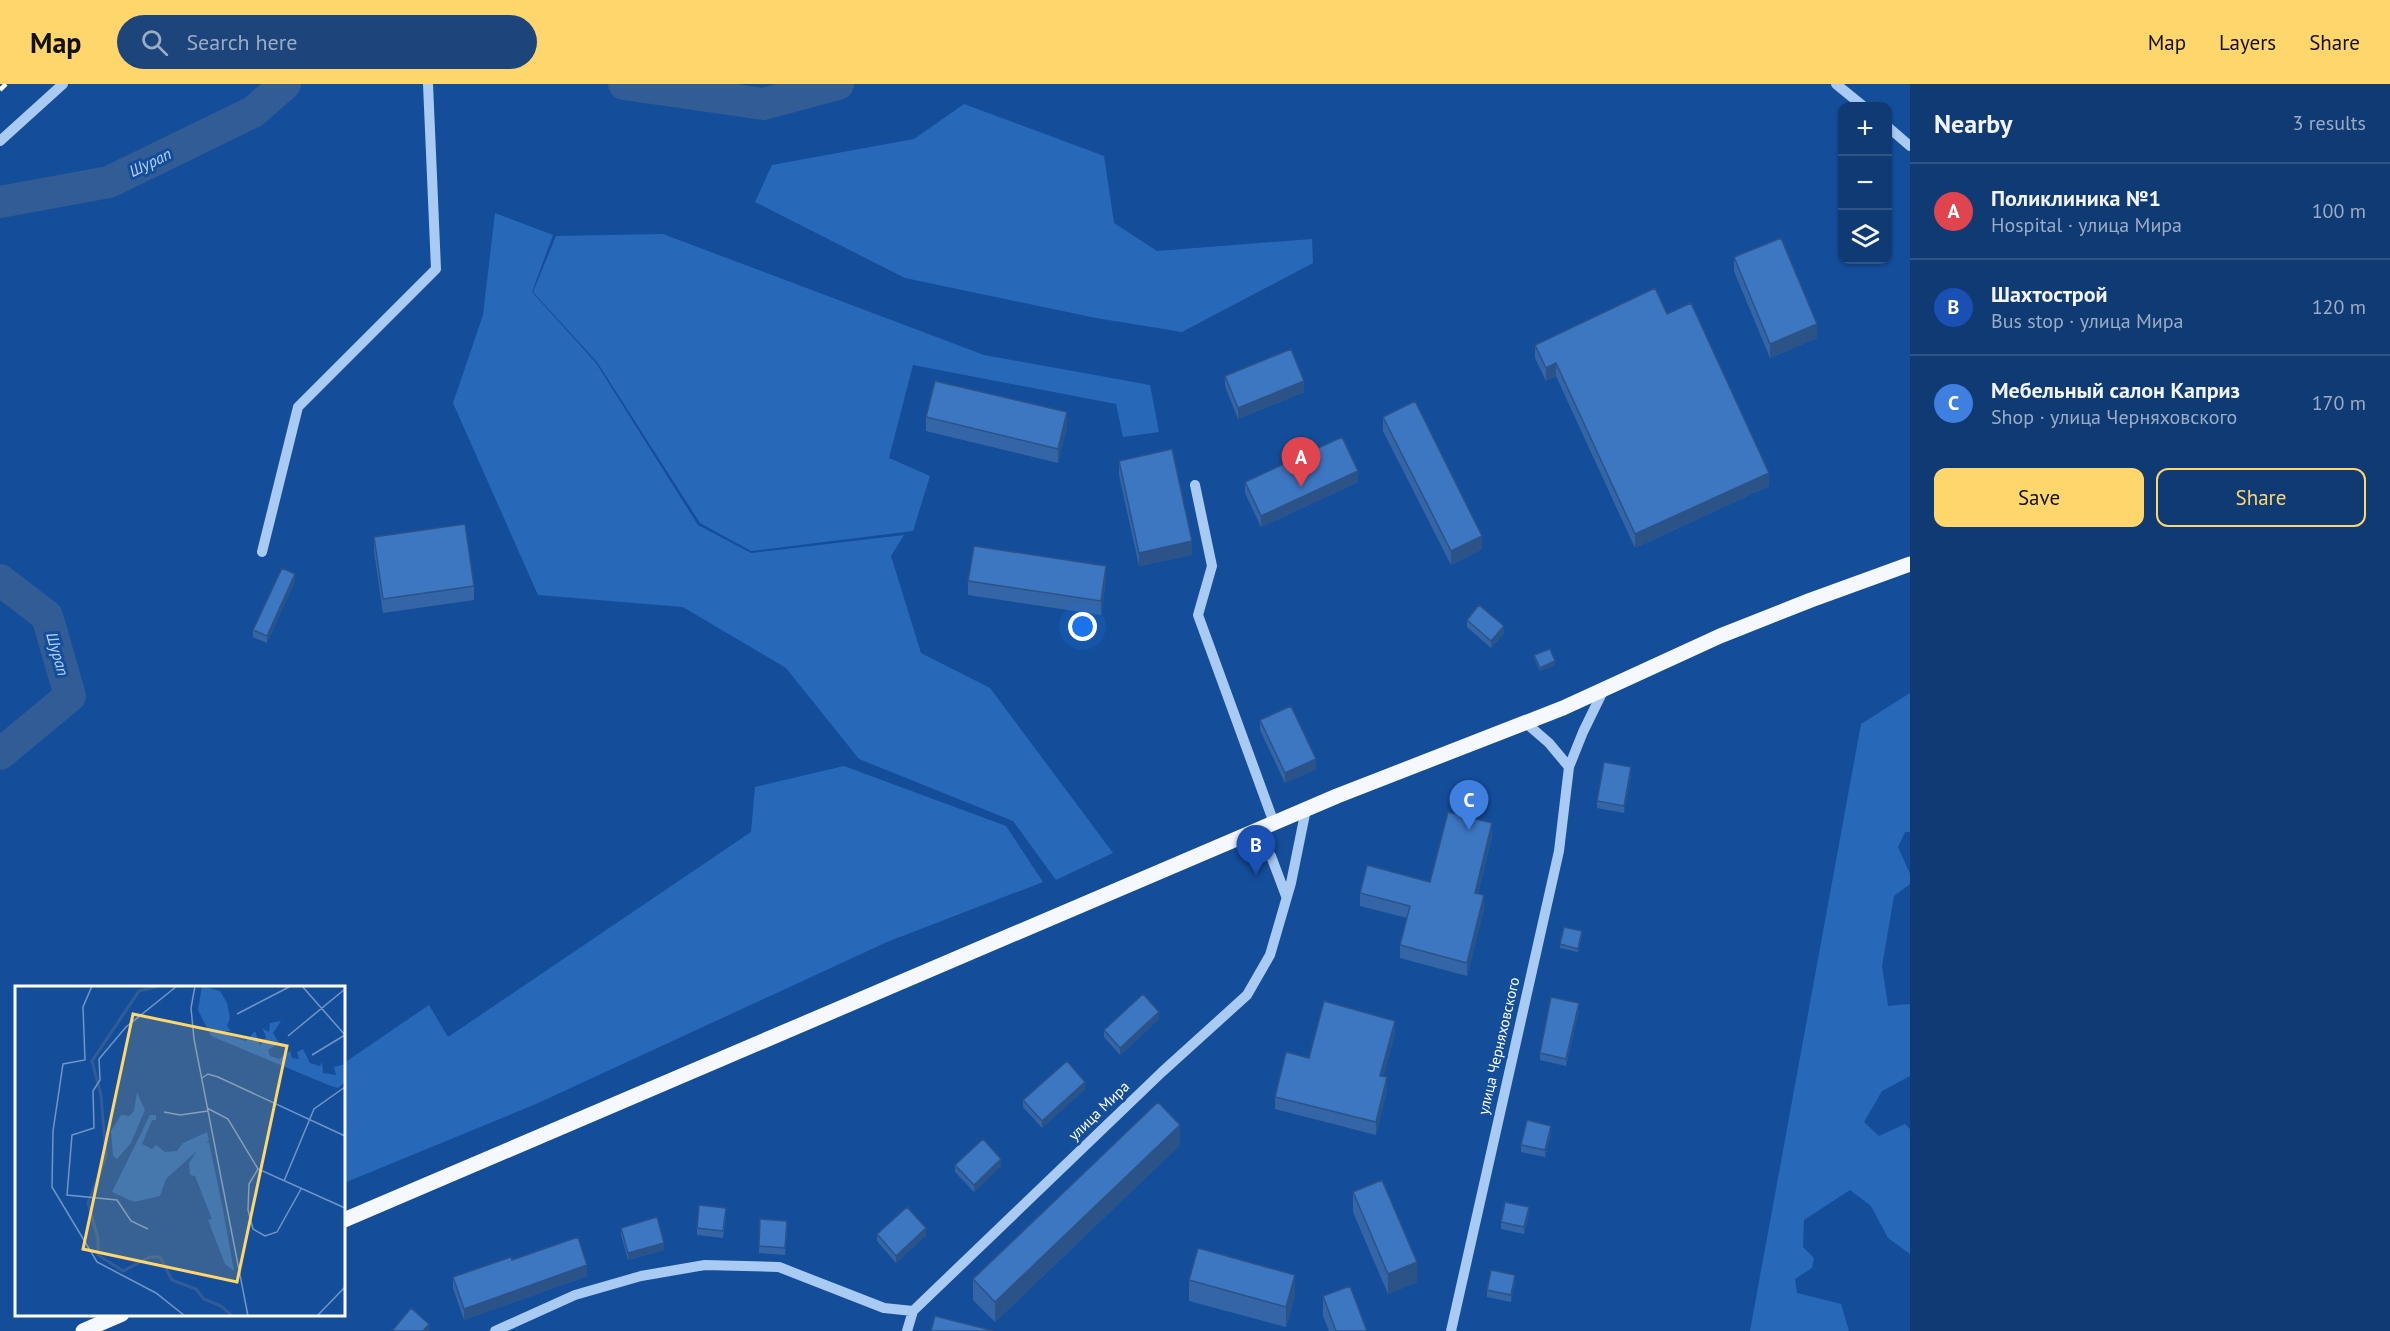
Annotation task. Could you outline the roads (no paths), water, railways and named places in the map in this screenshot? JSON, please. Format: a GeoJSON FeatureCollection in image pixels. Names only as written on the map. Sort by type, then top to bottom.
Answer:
{"type":"FeatureCollection","features":[{"type":"Feature","properties":{"kind":"main road"},"geometry":{"type":"LineString","coordinates":[[345,1220],[1250,833],[1526,723],[1720,636],[1910,564]]}},
{"type":"Feature","properties":{"kind":"main road"},"geometry":{"type":"LineString","coordinates":[[83,1331],[117,1316]]}},
{"type":"Feature","properties":{"kind":"street"},"geometry":{"type":"LineString","coordinates":[[0,141],[63,84]]}},
{"type":"Feature","properties":{"kind":"street"},"geometry":{"type":"LineString","coordinates":[[1836,84],[1858,102]]}},
{"type":"Feature","properties":{"kind":"street"},"geometry":{"type":"LineString","coordinates":[[262,552],[298,407],[436,269],[428,85]]}},
{"type":"Feature","properties":{"kind":"street"},"geometry":{"type":"LineString","coordinates":[[1892,131],[1910,146]]}},
{"type":"Feature","properties":{"kind":"street"},"geometry":{"type":"LineString","coordinates":[[1195,485],[1212,566],[1198,615],[1274,823]]}},
{"type":"Feature","properties":{"kind":"street","name":"улица Черняховского"},"geometry":{"type":"LineString","coordinates":[[1450,1331],[1559,851],[1569,767],[1604,689]]}},
{"type":"Feature","properties":{"kind":"street"},"geometry":{"type":"LineString","coordinates":[[1526,723],[1550,743],[1569,767]]}},
{"type":"Feature","properties":{"kind":"street","name":"улица Мира"},"geometry":{"type":"LineString","coordinates":[[907,1331],[913,1311],[1162,1072],[1247,995],[1270,955],[1287,898],[1306,810]]}},
{"type":"Feature","properties":{"kind":"street"},"geometry":{"type":"LineString","coordinates":[[1250,833],[1271,856],[1287,898]]}},
{"type":"Feature","properties":{"kind":"street"},"geometry":{"type":"LineString","coordinates":[[495,1331],[576,1295],[641,1276],[705,1265],[779,1268],[884,1308],[913,1311]]}},
{"type":"Feature","properties":{"kind":"waterway","name":"Шурап"},"geometry":{"type":"LineString","coordinates":[[0,202],[109,182],[253,112],[285,84]]}},
{"type":"Feature","properties":{"kind":"waterway","name":"Шурап"},"geometry":{"type":"LineString","coordinates":[[624,84],[763,104],[838,84]]}},
{"type":"Feature","properties":{"kind":"waterway","name":"Шурап"},"geometry":{"type":"LineString","coordinates":[[0,580],[47,616],[70,696],[0,754]]}},
{"type":"Feature","properties":{"kind":"railway"},"geometry":{"type":"LineString","coordinates":[[0,90],[6,84]]}},
{"type":"Feature","properties":{"kind":"place","name":"Поликлиника №1"},"geometry":{"type":"Point","coordinates":[1301,487]}},
{"type":"Feature","properties":{"kind":"place","name":"Мебельный салон Каприз"},"geometry":{"type":"Point","coordinates":[1469,830]}},
{"type":"Feature","properties":{"kind":"place","name":"Шахтострой"},"geometry":{"type":"Point","coordinates":[1256,875]}}]}
